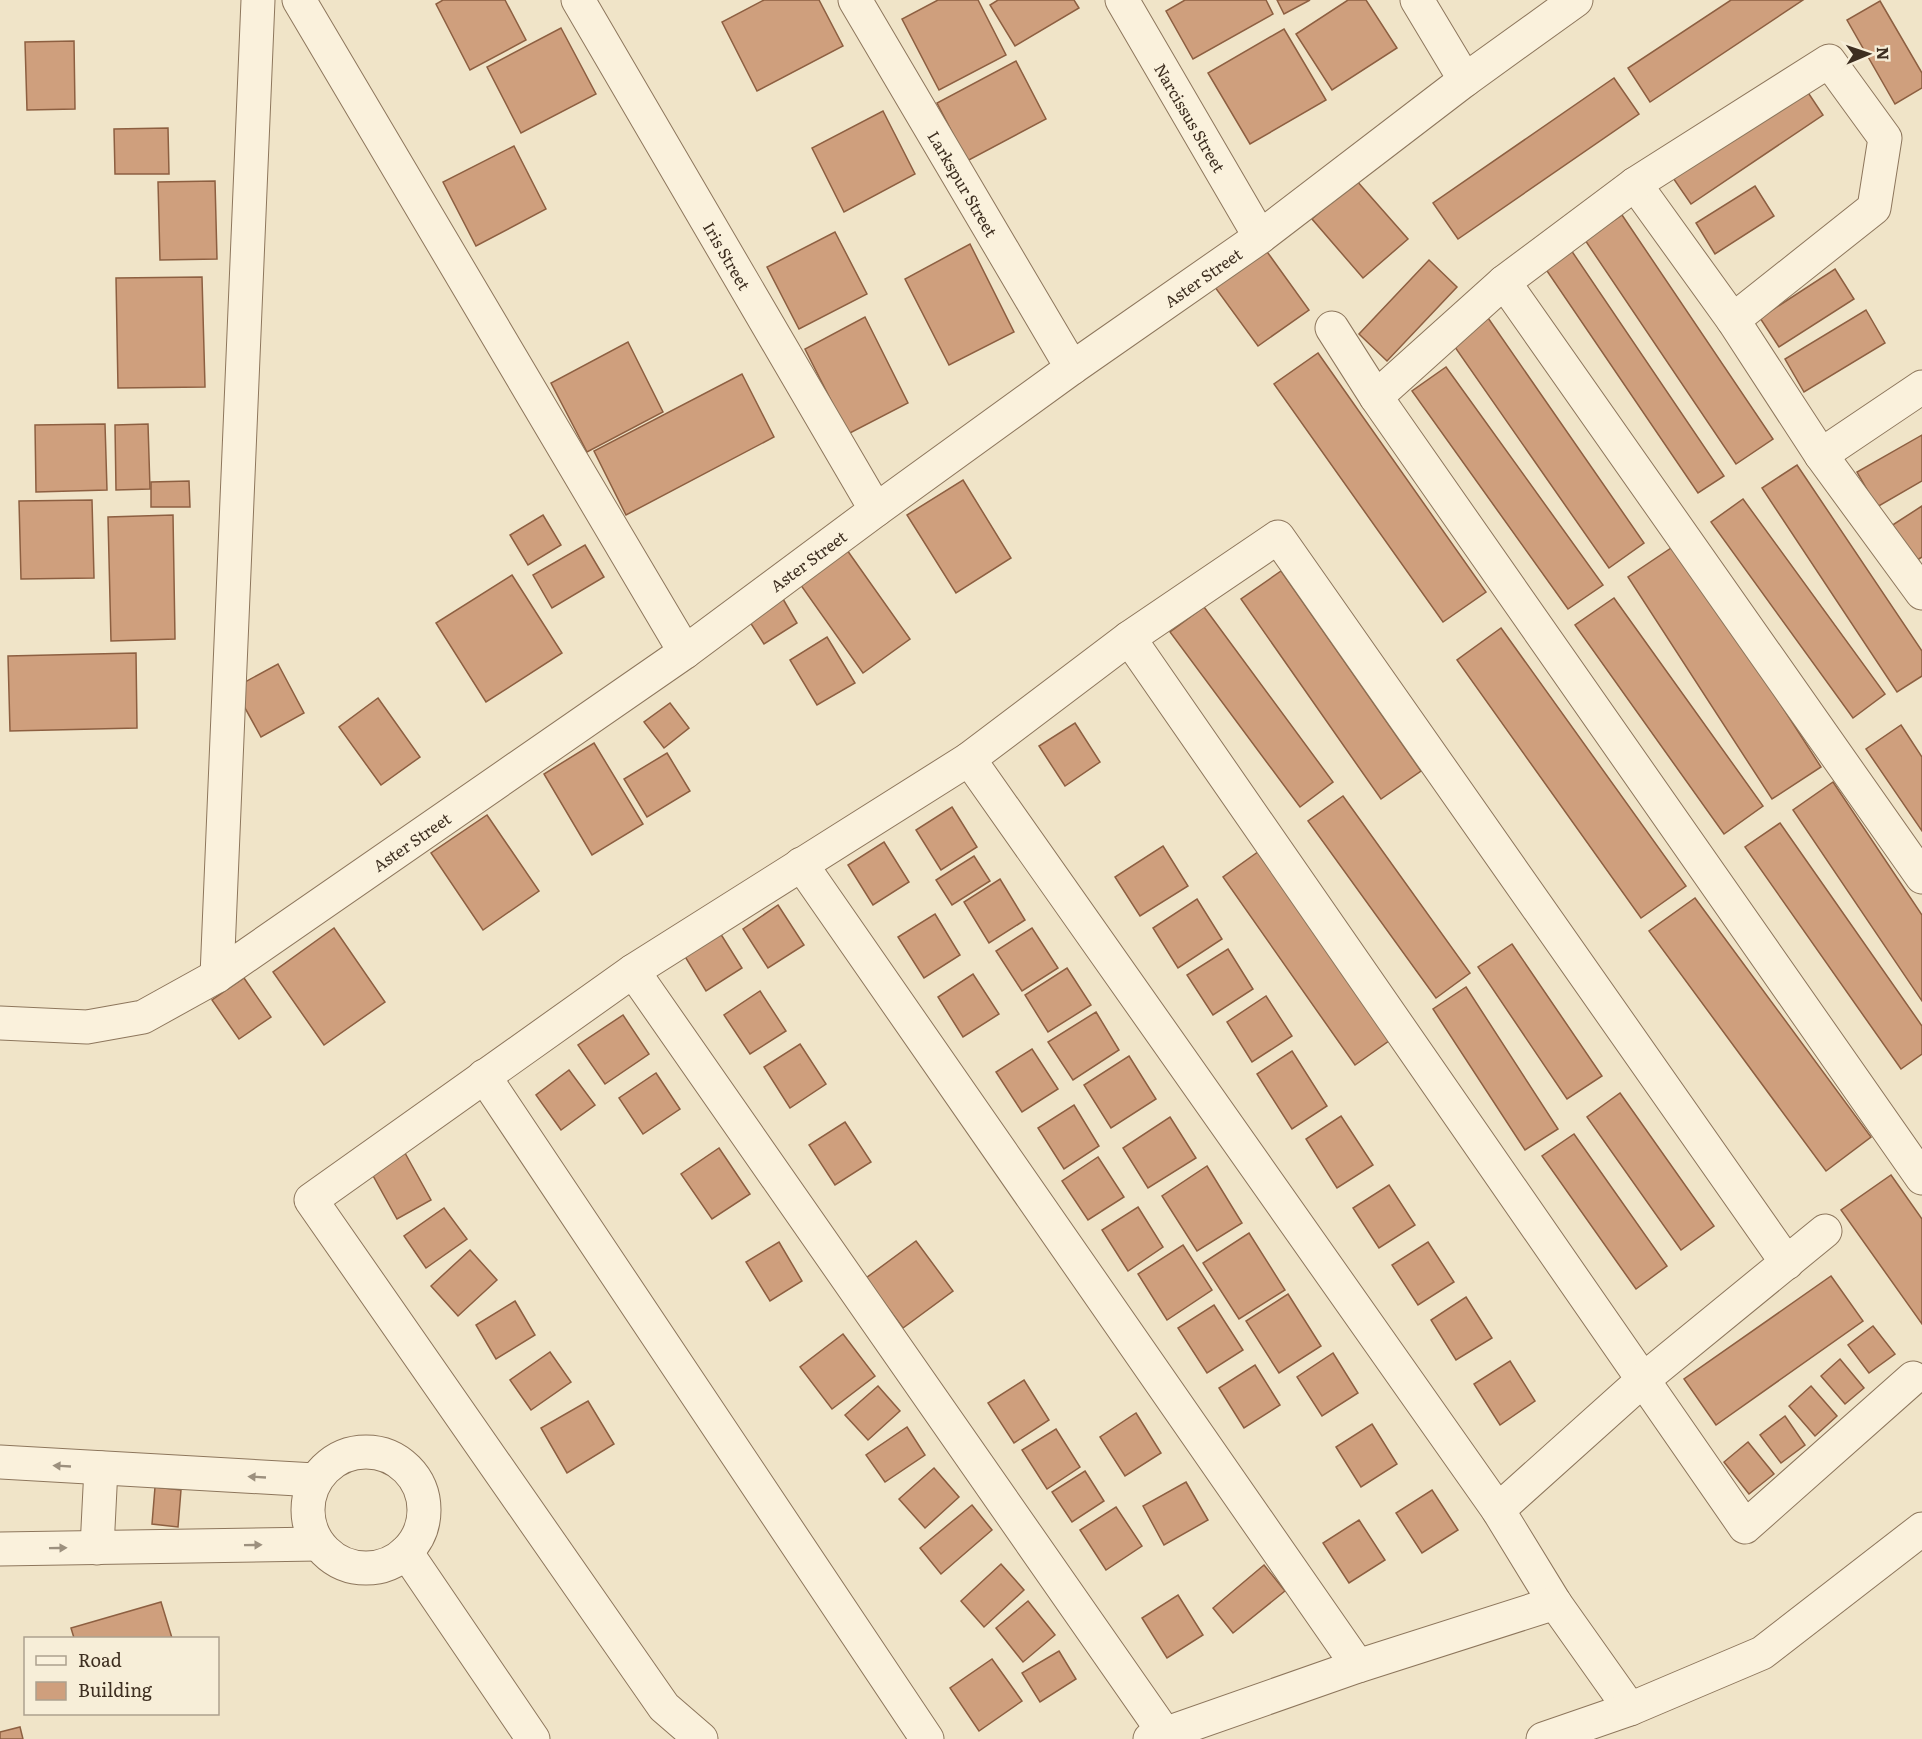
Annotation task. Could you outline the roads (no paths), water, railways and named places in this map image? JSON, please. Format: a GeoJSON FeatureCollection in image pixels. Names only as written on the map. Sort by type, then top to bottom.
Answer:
{"type":"FeatureCollection","features":[{"type":"Feature","properties":{"kind":"street"},"geometry":{"type":"LineString","coordinates":[[217,976],[258,0]]}},
{"type":"Feature","properties":{"kind":"street"},"geometry":{"type":"LineString","coordinates":[[298,0],[686,652]]}},
{"type":"Feature","properties":{"kind":"street","name":"Iris Street"},"geometry":{"type":"LineString","coordinates":[[578,0],[876,510]]}},
{"type":"Feature","properties":{"kind":"street","name":"Larkspur Street"},"geometry":{"type":"LineString","coordinates":[[855,0],[1072,368]]}},
{"type":"Feature","properties":{"kind":"street","name":"Narcissus Street"},"geometry":{"type":"LineString","coordinates":[[1122,0],[1260,237]]}},
{"type":"Feature","properties":{"kind":"street"},"geometry":{"type":"LineString","coordinates":[[1417,0],[1465,80]]}},
{"type":"Feature","properties":{"kind":"street","name":"Aster Street"},"geometry":{"type":"LineString","coordinates":[[0,1023],[87,1027],[143,1017],[217,976],[686,652],[1072,368],[1260,237],[1465,80],[1576,0]]}},
{"type":"Feature","properties":{"kind":"street"},"geometry":{"type":"LineString","coordinates":[[1376,398],[1504,282],[1635,184],[1829,61],[1885,138],[1874,208],[1733,320]]}},
{"type":"Feature","properties":{"kind":"street"},"geometry":{"type":"LineString","coordinates":[[1635,184],[1733,320],[1821,455],[1922,592]]}},
{"type":"Feature","properties":{"kind":"street"},"geometry":{"type":"LineString","coordinates":[[1504,282],[1922,877]]}},
{"type":"Feature","properties":{"kind":"street"},"geometry":{"type":"LineString","coordinates":[[1332,328],[1376,398],[1916,1157]]}},
{"type":"Feature","properties":{"kind":"street"},"geometry":{"type":"LineString","coordinates":[[1821,455],[1922,387]]}},
{"type":"Feature","properties":{"kind":"street"},"geometry":{"type":"LineString","coordinates":[[701,1739],[664,1707],[311,1200],[633,971],[969,759],[1128,638],[1278,537],[1786,1263]]}},
{"type":"Feature","properties":{"kind":"street"},"geometry":{"type":"LineString","coordinates":[[1128,638],[1745,1527],[1913,1378]]}},
{"type":"Feature","properties":{"kind":"street"},"geometry":{"type":"LineString","coordinates":[[969,759],[1498,1510],[1555,1603],[1630,1709]]}},
{"type":"Feature","properties":{"kind":"street"},"geometry":{"type":"LineString","coordinates":[[801,864],[1359,1666]]}},
{"type":"Feature","properties":{"kind":"street"},"geometry":{"type":"LineString","coordinates":[[633,971],[1157,1737],[1359,1666],[1555,1603]]}},
{"type":"Feature","properties":{"kind":"street"},"geometry":{"type":"LineString","coordinates":[[484,1076],[927,1739]]}},
{"type":"Feature","properties":{"kind":"street"},"geometry":{"type":"LineString","coordinates":[[1498,1510],[1644,1379],[1825,1231]]}},
{"type":"Feature","properties":{"kind":"street"},"geometry":{"type":"LineString","coordinates":[[355,1452],[380,1453],[402,1464],[418,1483],[424,1507],[420,1532],[406,1552],[385,1565],[360,1568],[337,1560],[318,1544],[311,1529],[308,1512],[309,1496],[315,1480],[332,1462],[355,1452]]}},
{"type":"Feature","properties":{"kind":"street"},"geometry":{"type":"LineString","coordinates":[[0,1462],[315,1480]]}},
{"type":"Feature","properties":{"kind":"street"},"geometry":{"type":"LineString","coordinates":[[97,1548],[101,1468]]}},
{"type":"Feature","properties":{"kind":"street"},"geometry":{"type":"LineString","coordinates":[[1543,1739],[1630,1709],[1762,1653],[1922,1530]]}},
{"type":"Feature","properties":{"kind":"street"},"geometry":{"type":"LineString","coordinates":[[0,1549],[318,1544]]}},
{"type":"Feature","properties":{"kind":"street"},"geometry":{"type":"LineString","coordinates":[[406,1552],[533,1739]]}}]}
